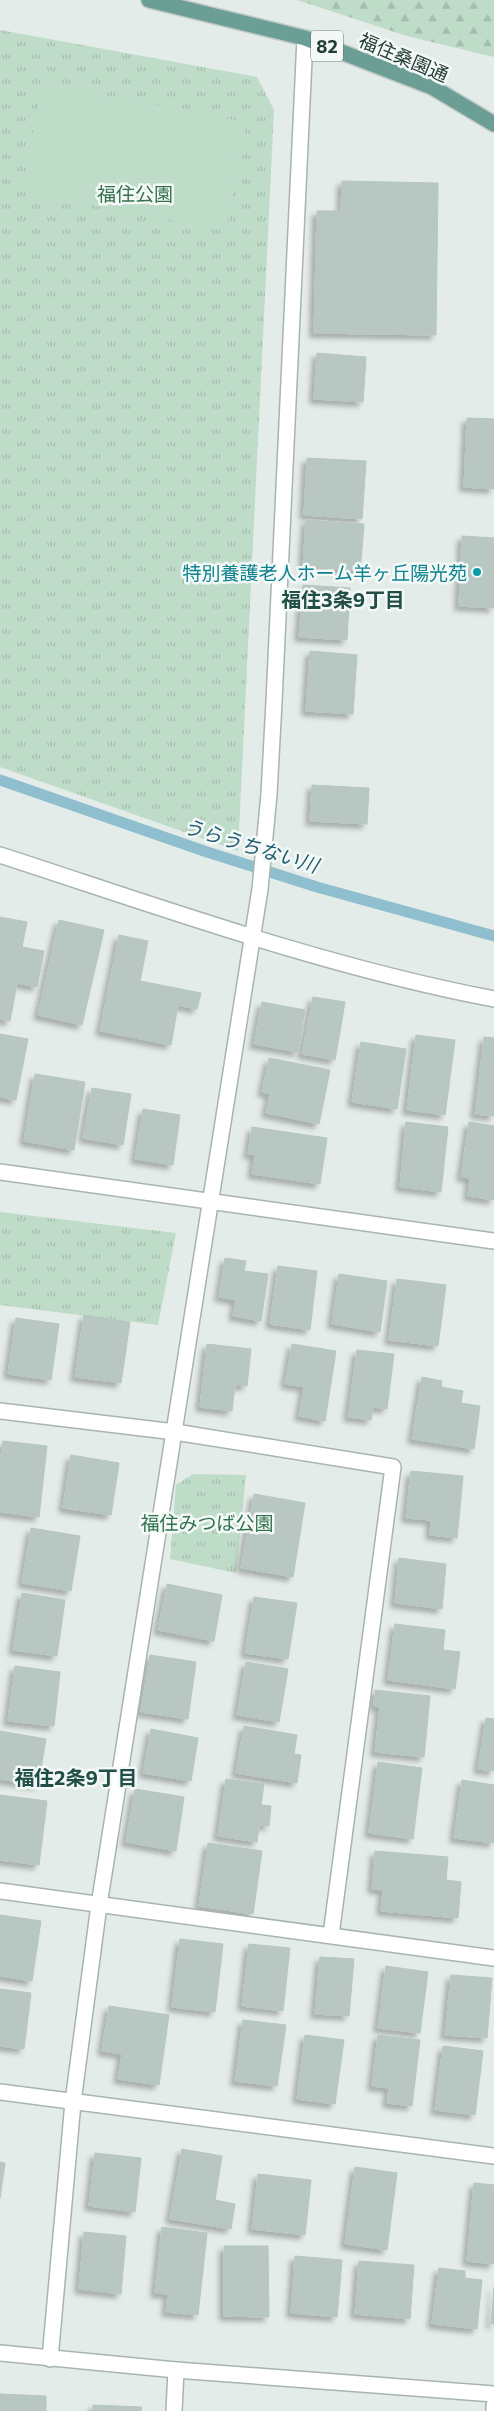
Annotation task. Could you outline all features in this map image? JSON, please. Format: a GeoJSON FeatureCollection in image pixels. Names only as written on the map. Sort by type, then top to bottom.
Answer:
{"type":"FeatureCollection","features":[{"type":"Feature","properties":{"kind":"main road","name":"福住桑園通"},"geometry":{"type":"LineString","coordinates":[[149,0],[304,38],[432,87],[494,124]]}},
{"type":"Feature","properties":{"kind":"street"},"geometry":{"type":"LineString","coordinates":[[50,2359],[73,2102],[99,1905],[212,1201],[250,937],[260,889],[262,844],[271,766],[304,38]]}},
{"type":"Feature","properties":{"kind":"street"},"geometry":{"type":"LineString","coordinates":[[0,855],[250,937],[438,988],[494,999]]}},
{"type":"Feature","properties":{"kind":"street"},"geometry":{"type":"LineString","coordinates":[[0,1172],[494,1241]]}},
{"type":"Feature","properties":{"kind":"street"},"geometry":{"type":"LineString","coordinates":[[0,1410],[175,1432],[393,1467],[331,1935]]}},
{"type":"Feature","properties":{"kind":"street"},"geometry":{"type":"LineString","coordinates":[[0,1891],[494,1958]]}},
{"type":"Feature","properties":{"kind":"street"},"geometry":{"type":"LineString","coordinates":[[0,2092],[494,2156]]}},
{"type":"Feature","properties":{"kind":"street"},"geometry":{"type":"LineString","coordinates":[[0,2353],[176,2370],[494,2394]]}},
{"type":"Feature","properties":{"kind":"street"},"geometry":{"type":"LineString","coordinates":[[174,2411],[176,2370]]}},
{"type":"Feature","properties":{"kind":"street"},"geometry":{"type":"LineString","coordinates":[[494,2405],[494,2411]]}},
{"type":"Feature","properties":{"kind":"green space"},"geometry":{"type":"Polygon","coordinates":[[[297,0],[494,0],[494,57],[407,36],[297,0]]]}},
{"type":"Feature","properties":{"kind":"green space","name":"福住公園"},"geometry":{"type":"Polygon","coordinates":[[[0,30],[257,77],[274,110],[238,851],[0,767],[0,30]]]}},
{"type":"Feature","properties":{"kind":"green space"},"geometry":{"type":"Polygon","coordinates":[[[42,84],[246,122],[226,231],[22,192],[42,84]]]}},
{"type":"Feature","properties":{"kind":"green space"},"geometry":{"type":"Polygon","coordinates":[[[0,1212],[176,1233],[158,1325],[0,1305],[0,1212]]]}},
{"type":"Feature","properties":{"kind":"green space","name":"福住みつば公園"},"geometry":{"type":"Polygon","coordinates":[[[193,1474],[246,1475],[236,1573],[170,1559],[176,1485],[193,1474]]]}},
{"type":"Feature","properties":{"kind":"building"},"geometry":{"type":"Polygon","coordinates":[[[342,181],[438,183],[436,335],[314,333],[317,211],[341,211],[342,181]]]}},
{"type":"Feature","properties":{"kind":"building"},"geometry":{"type":"Polygon","coordinates":[[[317,353],[366,357],[363,402],[314,399],[317,353]]]}},
{"type":"Feature","properties":{"kind":"building"},"geometry":{"type":"Polygon","coordinates":[[[467,418],[494,419],[494,489],[464,487],[467,418]]]}},
{"type":"Feature","properties":{"kind":"building"},"geometry":{"type":"Polygon","coordinates":[[[307,458],[366,461],[362,519],[304,515],[307,458]]]}},
{"type":"Feature","properties":{"kind":"building"},"geometry":{"type":"Polygon","coordinates":[[[306,520],[364,524],[360,571],[303,567],[306,520]]]}},
{"type":"Feature","properties":{"kind":"building","name":"特別養護老人ホーム羊ヶ丘陽光苑"},"geometry":{"type":"Polygon","coordinates":[[[462,536],[494,538],[494,608],[459,606],[462,536]]]}},
{"type":"Feature","properties":{"kind":"building"},"geometry":{"type":"Polygon","coordinates":[[[303,585],[350,588],[347,640],[299,637],[303,585]]]}},
{"type":"Feature","properties":{"kind":"building"},"geometry":{"type":"Polygon","coordinates":[[[310,651],[357,655],[353,714],[306,711],[310,651]]]}},
{"type":"Feature","properties":{"kind":"building"},"geometry":{"type":"Polygon","coordinates":[[[312,785],[369,788],[367,824],[310,821],[312,785]]]}},
{"type":"Feature","properties":{"kind":"building"},"geometry":{"type":"Polygon","coordinates":[[[0,917],[27,922],[22,947],[44,951],[37,987],[17,983],[10,1021],[0,1019],[0,917]]]}},
{"type":"Feature","properties":{"kind":"building"},"geometry":{"type":"Polygon","coordinates":[[[59,920],[104,930],[82,1025],[38,1015],[59,920]]]}},
{"type":"Feature","properties":{"kind":"building"},"geometry":{"type":"Polygon","coordinates":[[[119,935],[148,941],[140,981],[201,993],[197,1009],[178,1005],[171,1045],[100,1031],[119,935]]]}},
{"type":"Feature","properties":{"kind":"building"},"geometry":{"type":"Polygon","coordinates":[[[313,997],[345,1002],[335,1060],[302,1054],[313,997]]]}},
{"type":"Feature","properties":{"kind":"building"},"geometry":{"type":"Polygon","coordinates":[[[262,1002],[305,1010],[298,1052],[254,1044],[262,1002]]]}},
{"type":"Feature","properties":{"kind":"building"},"geometry":{"type":"Polygon","coordinates":[[[0,1034],[28,1039],[16,1100],[0,1097],[0,1034]]]}},
{"type":"Feature","properties":{"kind":"building"},"geometry":{"type":"Polygon","coordinates":[[[416,1035],[455,1040],[445,1115],[407,1110],[416,1035]]]}},
{"type":"Feature","properties":{"kind":"building"},"geometry":{"type":"Polygon","coordinates":[[[484,1037],[494,1038],[494,1116],[475,1114],[484,1037]]]}},
{"type":"Feature","properties":{"kind":"building"},"geometry":{"type":"Polygon","coordinates":[[[361,1042],[406,1049],[397,1109],[352,1102],[361,1042]]]}},
{"type":"Feature","properties":{"kind":"building"},"geometry":{"type":"Polygon","coordinates":[[[269,1058],[330,1070],[319,1124],[266,1113],[270,1094],[262,1092],[269,1058]]]}},
{"type":"Feature","properties":{"kind":"building"},"geometry":{"type":"Polygon","coordinates":[[[35,1074],[85,1082],[74,1150],[24,1141],[35,1074]]]}},
{"type":"Feature","properties":{"kind":"building"},"geometry":{"type":"Polygon","coordinates":[[[92,1088],[131,1094],[123,1145],[83,1138],[92,1088]]]}},
{"type":"Feature","properties":{"kind":"building"},"geometry":{"type":"Polygon","coordinates":[[[143,1109],[180,1115],[173,1165],[135,1159],[143,1109]]]}},
{"type":"Feature","properties":{"kind":"building"},"geometry":{"type":"Polygon","coordinates":[[[406,1122],[448,1127],[441,1192],[400,1187],[406,1122]]]}},
{"type":"Feature","properties":{"kind":"building"},"geometry":{"type":"Polygon","coordinates":[[[469,1122],[494,1126],[494,1200],[468,1196],[470,1178],[461,1177],[469,1122]]]}},
{"type":"Feature","properties":{"kind":"building"},"geometry":{"type":"Polygon","coordinates":[[[252,1127],[327,1138],[320,1184],[252,1174],[255,1155],[248,1154],[252,1127]]]}},
{"type":"Feature","properties":{"kind":"building"},"geometry":{"type":"Polygon","coordinates":[[[225,1258],[246,1261],[244,1271],[268,1274],[261,1321],[233,1316],[236,1300],[219,1297],[225,1258]]]}},
{"type":"Feature","properties":{"kind":"building"},"geometry":{"type":"Polygon","coordinates":[[[278,1266],[317,1271],[310,1330],[270,1324],[278,1266]]]}},
{"type":"Feature","properties":{"kind":"building"},"geometry":{"type":"Polygon","coordinates":[[[339,1274],[387,1281],[380,1332],[332,1324],[339,1274]]]}},
{"type":"Feature","properties":{"kind":"building"},"geometry":{"type":"Polygon","coordinates":[[[397,1279],[446,1285],[438,1346],[389,1340],[397,1279]]]}},
{"type":"Feature","properties":{"kind":"building"},"geometry":{"type":"Polygon","coordinates":[[[84,1315],[130,1322],[121,1383],[75,1377],[84,1315]]]}},
{"type":"Feature","properties":{"kind":"building"},"geometry":{"type":"Polygon","coordinates":[[[16,1318],[59,1324],[51,1380],[8,1374],[16,1318]]]}},
{"type":"Feature","properties":{"kind":"building"},"geometry":{"type":"Polygon","coordinates":[[[207,1344],[251,1349],[247,1386],[235,1385],[232,1411],[200,1407],[207,1344]]]}},
{"type":"Feature","properties":{"kind":"building"},"geometry":{"type":"Polygon","coordinates":[[[292,1344],[336,1351],[325,1421],[299,1416],[304,1387],[285,1384],[292,1344]]]}},
{"type":"Feature","properties":{"kind":"building"},"geometry":{"type":"Polygon","coordinates":[[[357,1350],[394,1354],[387,1409],[373,1407],[371,1420],[348,1417],[357,1350]]]}},
{"type":"Feature","properties":{"kind":"building"},"geometry":{"type":"Polygon","coordinates":[[[422,1377],[442,1381],[441,1387],[463,1391],[461,1403],[480,1406],[474,1449],[412,1439],[422,1377]]]}},
{"type":"Feature","properties":{"kind":"building"},"geometry":{"type":"Polygon","coordinates":[[[3,1441],[47,1446],[39,1517],[0,1512],[0,1464],[3,1441]]]}},
{"type":"Feature","properties":{"kind":"building"},"geometry":{"type":"Polygon","coordinates":[[[71,1455],[119,1463],[111,1515],[63,1508],[71,1455]]]}},
{"type":"Feature","properties":{"kind":"building"},"geometry":{"type":"Polygon","coordinates":[[[411,1471],[463,1476],[457,1538],[430,1535],[431,1520],[406,1518],[411,1471]]]}},
{"type":"Feature","properties":{"kind":"building"},"geometry":{"type":"Polygon","coordinates":[[[254,1494],[305,1503],[293,1577],[241,1568],[254,1494]]]}},
{"type":"Feature","properties":{"kind":"building"},"geometry":{"type":"Polygon","coordinates":[[[31,1528],[80,1536],[71,1591],[22,1583],[31,1528]]]}},
{"type":"Feature","properties":{"kind":"building"},"geometry":{"type":"Polygon","coordinates":[[[399,1558],[446,1564],[442,1609],[395,1603],[399,1558]]]}},
{"type":"Feature","properties":{"kind":"building"},"geometry":{"type":"Polygon","coordinates":[[[167,1584],[222,1595],[214,1641],[158,1630],[167,1584]]]}},
{"type":"Feature","properties":{"kind":"building"},"geometry":{"type":"Polygon","coordinates":[[[22,1593],[65,1600],[57,1656],[13,1650],[22,1593]]]}},
{"type":"Feature","properties":{"kind":"building"},"geometry":{"type":"Polygon","coordinates":[[[254,1597],[297,1603],[288,1659],[245,1653],[254,1597]]]}},
{"type":"Feature","properties":{"kind":"building"},"geometry":{"type":"Polygon","coordinates":[[[395,1624],[445,1630],[443,1650],[460,1652],[455,1689],[388,1680],[395,1624]]]}},
{"type":"Feature","properties":{"kind":"building"},"geometry":{"type":"Polygon","coordinates":[[[150,1655],[196,1662],[188,1719],[141,1712],[150,1655]]]}},
{"type":"Feature","properties":{"kind":"building"},"geometry":{"type":"Polygon","coordinates":[[[246,1662],[288,1669],[279,1722],[237,1715],[246,1662]]]}},
{"type":"Feature","properties":{"kind":"building"},"geometry":{"type":"Polygon","coordinates":[[[15,1666],[60,1672],[54,1726],[8,1721],[15,1666]]]}},
{"type":"Feature","properties":{"kind":"building"},"geometry":{"type":"Polygon","coordinates":[[[375,1690],[430,1696],[424,1757],[375,1752],[380,1707],[374,1706],[375,1690]]]}},
{"type":"Feature","properties":{"kind":"building"},"geometry":{"type":"Polygon","coordinates":[[[486,1718],[494,1719],[494,1771],[478,1769],[486,1718]]]}},
{"type":"Feature","properties":{"kind":"building"},"geometry":{"type":"Polygon","coordinates":[[[244,1726],[297,1735],[294,1754],[301,1755],[297,1783],[236,1773],[244,1726]]]}},
{"type":"Feature","properties":{"kind":"building"},"geometry":{"type":"Polygon","coordinates":[[[151,1729],[198,1738],[191,1781],[143,1773],[151,1729]]]}},
{"type":"Feature","properties":{"kind":"building"},"geometry":{"type":"Polygon","coordinates":[[[0,1731],[46,1739],[38,1785],[0,1779],[0,1731]]]}},
{"type":"Feature","properties":{"kind":"building"},"geometry":{"type":"Polygon","coordinates":[[[378,1762],[422,1768],[413,1839],[369,1833],[378,1762]]]}},
{"type":"Feature","properties":{"kind":"building"},"geometry":{"type":"Polygon","coordinates":[[[226,1779],[264,1784],[261,1805],[271,1806],[269,1826],[259,1825],[257,1842],[218,1836],[226,1779]]]}},
{"type":"Feature","properties":{"kind":"building"},"geometry":{"type":"Polygon","coordinates":[[[462,1780],[494,1785],[494,1843],[454,1838],[462,1780]]]}},
{"type":"Feature","properties":{"kind":"building"},"geometry":{"type":"Polygon","coordinates":[[[135,1789],[184,1797],[176,1851],[126,1842],[135,1789]]]}},
{"type":"Feature","properties":{"kind":"building"},"geometry":{"type":"Polygon","coordinates":[[[0,1795],[47,1801],[39,1865],[0,1860],[0,1795]]]}},
{"type":"Feature","properties":{"kind":"building"},"geometry":{"type":"Polygon","coordinates":[[[208,1843],[262,1851],[253,1914],[199,1906],[208,1843]]]}},
{"type":"Feature","properties":{"kind":"building"},"geometry":{"type":"Polygon","coordinates":[[[375,1851],[448,1857],[446,1880],[461,1882],[458,1918],[381,1911],[383,1890],[372,1889],[375,1851]]]}},
{"type":"Feature","properties":{"kind":"building"},"geometry":{"type":"Polygon","coordinates":[[[0,1915],[41,1921],[32,1981],[0,1976],[0,1915]]]}},
{"type":"Feature","properties":{"kind":"building"},"geometry":{"type":"Polygon","coordinates":[[[180,1939],[223,1944],[215,2012],[172,2007],[180,1939]]]}},
{"type":"Feature","properties":{"kind":"building"},"geometry":{"type":"Polygon","coordinates":[[[249,1944],[290,1948],[283,2011],[242,2006],[249,1944]]]}},
{"type":"Feature","properties":{"kind":"building"},"geometry":{"type":"Polygon","coordinates":[[[320,1957],[354,1959],[349,2016],[315,2014],[320,1957]]]}},
{"type":"Feature","properties":{"kind":"building"},"geometry":{"type":"Polygon","coordinates":[[[386,1966],[428,1972],[420,2033],[378,2028],[386,1966]]]}},
{"type":"Feature","properties":{"kind":"building"},"geometry":{"type":"Polygon","coordinates":[[[451,1975],[492,1978],[487,2038],[445,2035],[451,1975]]]}},
{"type":"Feature","properties":{"kind":"building"},"geometry":{"type":"Polygon","coordinates":[[[0,1989],[31,1993],[24,2049],[0,2046],[0,1989]]]}},
{"type":"Feature","properties":{"kind":"building"},"geometry":{"type":"Polygon","coordinates":[[[109,2006],[169,2015],[159,2085],[118,2079],[122,2054],[102,2051],[109,2006]]]}},
{"type":"Feature","properties":{"kind":"building"},"geometry":{"type":"Polygon","coordinates":[[[243,2020],[286,2025],[277,2086],[235,2081],[243,2020]]]}},
{"type":"Feature","properties":{"kind":"building"},"geometry":{"type":"Polygon","coordinates":[[[305,2035],[344,2040],[335,2104],[297,2099],[305,2035]]]}},
{"type":"Feature","properties":{"kind":"building"},"geometry":{"type":"Polygon","coordinates":[[[378,2035],[420,2040],[412,2106],[387,2103],[389,2088],[372,2086],[378,2035]]]}},
{"type":"Feature","properties":{"kind":"building"},"geometry":{"type":"Polygon","coordinates":[[[443,2046],[483,2051],[475,2115],[435,2110],[443,2046]]]}},
{"type":"Feature","properties":{"kind":"building"},"geometry":{"type":"Polygon","coordinates":[[[182,2149],[222,2156],[215,2200],[235,2204],[231,2229],[170,2219],[182,2149]]]}},
{"type":"Feature","properties":{"kind":"building"},"geometry":{"type":"Polygon","coordinates":[[[95,2153],[141,2158],[135,2212],[89,2206],[95,2153]]]}},
{"type":"Feature","properties":{"kind":"building"},"geometry":{"type":"Polygon","coordinates":[[[0,2162],[5,2163],[0,2198],[0,2162]]]}},
{"type":"Feature","properties":{"kind":"building"},"geometry":{"type":"Polygon","coordinates":[[[355,2167],[397,2173],[387,2250],[345,2244],[355,2167]]]}},
{"type":"Feature","properties":{"kind":"building"},"geometry":{"type":"Polygon","coordinates":[[[258,2174],[311,2180],[305,2235],[252,2229],[258,2174]]]}},
{"type":"Feature","properties":{"kind":"building"},"geometry":{"type":"Polygon","coordinates":[[[474,2183],[494,2185],[494,2264],[467,2261],[474,2183]]]}},
{"type":"Feature","properties":{"kind":"building"},"geometry":{"type":"Polygon","coordinates":[[[162,2227],[207,2233],[198,2315],[166,2312],[168,2294],[155,2293],[162,2227]]]}},
{"type":"Feature","properties":{"kind":"building"},"geometry":{"type":"Polygon","coordinates":[[[84,2232],[126,2236],[121,2294],[79,2289],[84,2232]]]}},
{"type":"Feature","properties":{"kind":"building"},"geometry":{"type":"Polygon","coordinates":[[[224,2246],[268,2246],[269,2317],[224,2316],[224,2246]]]}},
{"type":"Feature","properties":{"kind":"building"},"geometry":{"type":"Polygon","coordinates":[[[295,2256],[342,2260],[337,2317],[291,2313],[295,2256]]]}},
{"type":"Feature","properties":{"kind":"building"},"geometry":{"type":"Polygon","coordinates":[[[359,2261],[414,2265],[410,2319],[355,2314],[359,2261]]]}},
{"type":"Feature","properties":{"kind":"building"},"geometry":{"type":"Polygon","coordinates":[[[439,2268],[465,2271],[465,2278],[482,2280],[477,2329],[432,2324],[439,2268]]]}},
{"type":"Feature","properties":{"kind":"building"},"geometry":{"type":"Polygon","coordinates":[[[494,2287],[494,2324],[491,2324],[494,2287]]]}},
{"type":"Feature","properties":{"kind":"building"},"geometry":{"type":"Polygon","coordinates":[[[0,2394],[46,2396],[46,2411],[0,2411],[0,2394]]]}},
{"type":"Feature","properties":{"kind":"building"},"geometry":{"type":"Polygon","coordinates":[[[93,2405],[142,2407],[141,2411],[93,2411],[93,2405]]]}},
{"type":"Feature","properties":{"kind":"waterway","name":"うらうちない川"},"geometry":{"type":"LineString","coordinates":[[0,780],[204,851],[317,887],[494,936]]}},
{"type":"Feature","properties":{"kind":"place","name":"特別養護老人ホーム羊ヶ丘陽光苑"},"geometry":{"type":"Point","coordinates":[477,572]}},
{"type":"Feature","properties":{"kind":"district","name":"福住3条9丁目"},"geometry":{"type":"Point","coordinates":[343,599]}},
{"type":"Feature","properties":{"kind":"district","name":"福住2条9丁目"},"geometry":{"type":"Point","coordinates":[76,1777]}}]}
